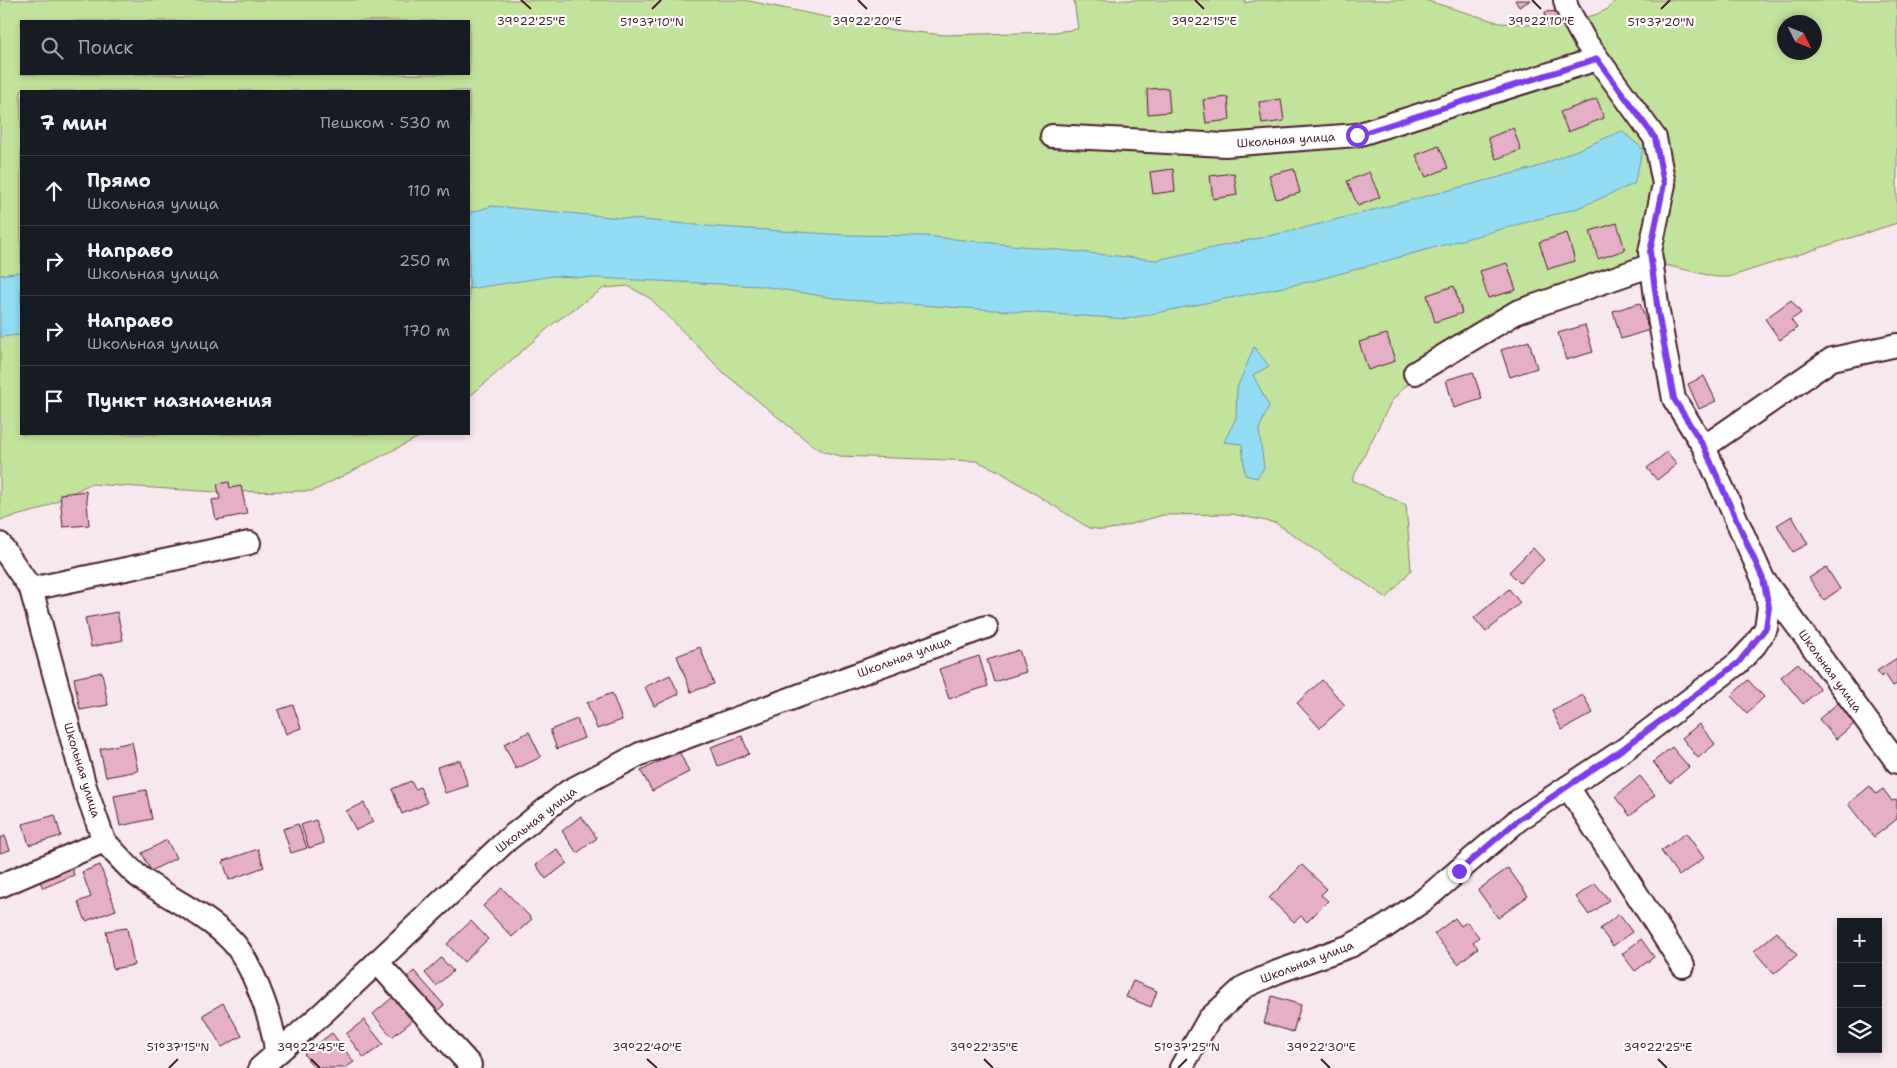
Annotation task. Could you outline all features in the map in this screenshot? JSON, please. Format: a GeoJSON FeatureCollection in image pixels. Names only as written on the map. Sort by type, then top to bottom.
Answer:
{"type":"FeatureCollection","features":[{"type":"Feature","properties":{"kind":"street","name":"Школьная улица"},"geometry":{"type":"LineString","coordinates":[[1181,1068],[1209,1019],[1244,987],[1277,972],[1350,946],[1385,927],[1424,900],[1518,820],[1624,748],[1738,663],[1766,628],[1769,607],[1763,579],[1704,447],[1674,399],[1658,312],[1650,252],[1664,184],[1655,138],[1597,59],[1567,8],[1565,0]]}},
{"type":"Feature","properties":{"kind":"street","name":"Школьная улица"},"geometry":{"type":"LineString","coordinates":[[1052,136],[1225,145],[1357,135],[1597,59]]}},
{"type":"Feature","properties":{"kind":"street"},"geometry":{"type":"LineString","coordinates":[[1415,373],[1516,312],[1652,265]]}},
{"type":"Feature","properties":{"kind":"street"},"geometry":{"type":"LineString","coordinates":[[1704,447],[1832,359],[1897,345]]}},
{"type":"Feature","properties":{"kind":"street"},"geometry":{"type":"LineString","coordinates":[[31,589],[249,543]]}},
{"type":"Feature","properties":{"kind":"street","name":"Школьная улица"},"geometry":{"type":"LineString","coordinates":[[0,544],[31,589],[85,787],[104,841]]}},
{"type":"Feature","properties":{"kind":"street","name":"Школьная улица"},"geometry":{"type":"LineString","coordinates":[[1763,579],[1897,762]]}},
{"type":"Feature","properties":{"kind":"street","name":"Школьная улица"},"geometry":{"type":"LineString","coordinates":[[268,1061],[507,840],[577,787],[640,754],[986,627]]}},
{"type":"Feature","properties":{"kind":"street"},"geometry":{"type":"LineString","coordinates":[[1568,787],[1683,966]]}},
{"type":"Feature","properties":{"kind":"street"},"geometry":{"type":"LineString","coordinates":[[0,886],[104,841],[140,878],[231,939],[251,972],[276,1040],[268,1061]]}},
{"type":"Feature","properties":{"kind":"street"},"geometry":{"type":"LineString","coordinates":[[377,962],[470,1065]]}},
{"type":"Feature","properties":{"kind":"green space"},"geometry":{"type":"Polygon","coordinates":[[[0,0],[744,0],[884,29],[944,35],[1055,32],[1078,29],[1074,0],[1245,0],[1245,3],[1258,0],[1425,0],[1500,23],[1544,25],[1595,15],[1608,9],[1616,0],[1897,0],[1897,223],[1729,277],[1716,277],[1644,260],[1485,337],[1404,387],[1391,402],[1352,480],[1406,505],[1411,570],[1387,598],[1276,523],[1232,514],[1163,515],[1117,528],[1103,530],[1089,528],[999,471],[976,461],[840,456],[825,452],[812,445],[724,373],[651,299],[628,286],[604,288],[554,323],[470,396],[470,90],[20,90],[20,435],[423,435],[313,491],[217,492],[90,484],[39,510],[0,520],[0,0]]]}},
{"type":"Feature","properties":{"kind":"water"},"geometry":{"type":"Polygon","coordinates":[[[1622,131],[1643,149],[1634,184],[1578,208],[1313,281],[1127,319],[846,300],[761,286],[553,276],[470,289],[470,213],[492,206],[719,227],[846,235],[925,236],[1156,260],[1296,230],[1534,168],[1622,131]]]}},
{"type":"Feature","properties":{"kind":"water"},"geometry":{"type":"Polygon","coordinates":[[[20,272],[20,335],[0,337],[0,275],[20,272]]]}},
{"type":"Feature","properties":{"kind":"water"},"geometry":{"type":"Polygon","coordinates":[[[1254,347],[1269,366],[1253,375],[1269,406],[1259,429],[1264,468],[1257,478],[1245,475],[1242,444],[1224,442],[1236,418],[1237,388],[1254,347]]]}},
{"type":"Feature","properties":{"kind":"building"},"geometry":{"type":"Polygon","coordinates":[[[1515,0],[1531,0],[1519,7],[1515,0]]]}},
{"type":"Feature","properties":{"kind":"building"},"geometry":{"type":"Polygon","coordinates":[[[1561,11],[1561,22],[1546,23],[1545,12],[1561,11]]]}},
{"type":"Feature","properties":{"kind":"building"},"geometry":{"type":"Polygon","coordinates":[[[1168,88],[1170,112],[1148,114],[1147,89],[1168,88]]]}},
{"type":"Feature","properties":{"kind":"building"},"geometry":{"type":"Polygon","coordinates":[[[1228,97],[1230,120],[1206,123],[1203,100],[1228,97]]]}},
{"type":"Feature","properties":{"kind":"building"},"geometry":{"type":"Polygon","coordinates":[[[1281,99],[1284,121],[1262,124],[1259,102],[1281,99]]]}},
{"type":"Feature","properties":{"kind":"building"},"geometry":{"type":"Polygon","coordinates":[[[1597,99],[1604,118],[1568,132],[1560,112],[1597,99]]]}},
{"type":"Feature","properties":{"kind":"building"},"geometry":{"type":"Polygon","coordinates":[[[1513,128],[1521,150],[1496,159],[1488,138],[1513,128]]]}},
{"type":"Feature","properties":{"kind":"building"},"geometry":{"type":"Polygon","coordinates":[[[1439,146],[1448,168],[1426,177],[1416,155],[1439,146]]]}},
{"type":"Feature","properties":{"kind":"building"},"geometry":{"type":"Polygon","coordinates":[[[1173,169],[1175,191],[1153,194],[1150,172],[1173,169]]]}},
{"type":"Feature","properties":{"kind":"building"},"geometry":{"type":"Polygon","coordinates":[[[1294,169],[1300,193],[1276,199],[1269,175],[1294,169]]]}},
{"type":"Feature","properties":{"kind":"building"},"geometry":{"type":"Polygon","coordinates":[[[1369,172],[1380,197],[1358,206],[1347,181],[1369,172]]]}},
{"type":"Feature","properties":{"kind":"building"},"geometry":{"type":"Polygon","coordinates":[[[1234,173],[1237,195],[1213,199],[1210,176],[1234,173]]]}},
{"type":"Feature","properties":{"kind":"building"},"geometry":{"type":"Polygon","coordinates":[[[1617,223],[1625,250],[1598,259],[1590,231],[1617,223]]]}},
{"type":"Feature","properties":{"kind":"building"},"geometry":{"type":"Polygon","coordinates":[[[1567,233],[1575,261],[1548,269],[1539,242],[1567,233]]]}},
{"type":"Feature","properties":{"kind":"building"},"geometry":{"type":"Polygon","coordinates":[[[1507,263],[1516,290],[1488,298],[1480,271],[1507,263]]]}},
{"type":"Feature","properties":{"kind":"building"},"geometry":{"type":"Polygon","coordinates":[[[1454,286],[1462,313],[1435,322],[1427,295],[1454,286]]]}},
{"type":"Feature","properties":{"kind":"building"},"geometry":{"type":"Polygon","coordinates":[[[1791,300],[1801,313],[1791,320],[1797,328],[1780,340],[1765,319],[1791,300]]]}},
{"type":"Feature","properties":{"kind":"building"},"geometry":{"type":"Polygon","coordinates":[[[1640,303],[1649,330],[1621,339],[1613,311],[1640,303]]]}},
{"type":"Feature","properties":{"kind":"building"},"geometry":{"type":"Polygon","coordinates":[[[1585,325],[1593,352],[1566,360],[1558,333],[1585,325]]]}},
{"type":"Feature","properties":{"kind":"building"},"geometry":{"type":"Polygon","coordinates":[[[1387,334],[1395,361],[1368,370],[1359,342],[1387,334]]]}},
{"type":"Feature","properties":{"kind":"building"},"geometry":{"type":"Polygon","coordinates":[[[1529,341],[1537,368],[1510,377],[1501,350],[1529,341]]]}},
{"type":"Feature","properties":{"kind":"building"},"geometry":{"type":"Polygon","coordinates":[[[1473,372],[1482,399],[1454,408],[1446,380],[1473,372]]]}},
{"type":"Feature","properties":{"kind":"building"},"geometry":{"type":"Polygon","coordinates":[[[1704,376],[1716,401],[1699,409],[1688,384],[1704,376]]]}},
{"type":"Feature","properties":{"kind":"building"},"geometry":{"type":"Polygon","coordinates":[[[1667,452],[1677,464],[1657,480],[1647,468],[1667,452]]]}},
{"type":"Feature","properties":{"kind":"building"},"geometry":{"type":"Polygon","coordinates":[[[229,482],[230,488],[241,486],[247,514],[216,520],[212,500],[220,499],[217,484],[229,482]]]}},
{"type":"Feature","properties":{"kind":"building"},"geometry":{"type":"Polygon","coordinates":[[[86,491],[89,525],[63,527],[60,494],[86,491]]]}},
{"type":"Feature","properties":{"kind":"building"},"geometry":{"type":"Polygon","coordinates":[[[1792,516],[1808,544],[1793,552],[1777,525],[1792,516]]]}},
{"type":"Feature","properties":{"kind":"building"},"geometry":{"type":"Polygon","coordinates":[[[1533,548],[1544,560],[1520,583],[1509,572],[1533,548]]]}},
{"type":"Feature","properties":{"kind":"building"},"geometry":{"type":"Polygon","coordinates":[[[1826,567],[1840,589],[1824,600],[1809,578],[1826,567]]]}},
{"type":"Feature","properties":{"kind":"building"},"geometry":{"type":"Polygon","coordinates":[[[1509,589],[1520,603],[1486,632],[1474,618],[1509,589]]]}},
{"type":"Feature","properties":{"kind":"building"},"geometry":{"type":"Polygon","coordinates":[[[117,612],[123,640],[91,647],[85,618],[117,612]]]}},
{"type":"Feature","properties":{"kind":"building"},"geometry":{"type":"Polygon","coordinates":[[[700,647],[714,684],[691,692],[677,656],[700,647]]]}},
{"type":"Feature","properties":{"kind":"building"},"geometry":{"type":"Polygon","coordinates":[[[1019,650],[1026,672],[994,682],[987,660],[1019,650]]]}},
{"type":"Feature","properties":{"kind":"building"},"geometry":{"type":"Polygon","coordinates":[[[979,656],[988,686],[949,699],[939,669],[979,656]]]}},
{"type":"Feature","properties":{"kind":"building"},"geometry":{"type":"Polygon","coordinates":[[[1897,658],[1897,684],[1893,686],[1885,674],[1881,677],[1877,671],[1897,658]]]}},
{"type":"Feature","properties":{"kind":"building"},"geometry":{"type":"Polygon","coordinates":[[[1798,663],[1820,689],[1803,704],[1781,677],[1798,663]]]}},
{"type":"Feature","properties":{"kind":"building"},"geometry":{"type":"Polygon","coordinates":[[[102,672],[108,705],[80,710],[74,678],[102,672]]]}},
{"type":"Feature","properties":{"kind":"building"},"geometry":{"type":"Polygon","coordinates":[[[670,675],[679,694],[654,706],[645,687],[670,675]]]}},
{"type":"Feature","properties":{"kind":"building"},"geometry":{"type":"Polygon","coordinates":[[[1322,680],[1345,705],[1320,728],[1297,703],[1322,680]]]}},
{"type":"Feature","properties":{"kind":"building"},"geometry":{"type":"Polygon","coordinates":[[[1748,680],[1764,697],[1747,713],[1731,696],[1748,680]]]}},
{"type":"Feature","properties":{"kind":"building"},"geometry":{"type":"Polygon","coordinates":[[[612,693],[622,720],[597,729],[587,703],[612,693]]]}},
{"type":"Feature","properties":{"kind":"building"},"geometry":{"type":"Polygon","coordinates":[[[1583,695],[1593,713],[1562,730],[1552,711],[1583,695]]]}},
{"type":"Feature","properties":{"kind":"building"},"geometry":{"type":"Polygon","coordinates":[[[1838,703],[1855,723],[1836,739],[1819,719],[1838,703]]]}},
{"type":"Feature","properties":{"kind":"building"},"geometry":{"type":"Polygon","coordinates":[[[293,705],[301,728],[286,734],[278,710],[293,705]]]}},
{"type":"Feature","properties":{"kind":"building"},"geometry":{"type":"Polygon","coordinates":[[[577,719],[584,738],[557,749],[550,730],[577,719]]]}},
{"type":"Feature","properties":{"kind":"building"},"geometry":{"type":"Polygon","coordinates":[[[1699,724],[1715,744],[1698,758],[1682,738],[1699,724]]]}},
{"type":"Feature","properties":{"kind":"building"},"geometry":{"type":"Polygon","coordinates":[[[529,732],[541,757],[516,769],[504,744],[529,732]]]}},
{"type":"Feature","properties":{"kind":"building"},"geometry":{"type":"Polygon","coordinates":[[[742,736],[749,754],[718,766],[711,747],[742,736]]]}},
{"type":"Feature","properties":{"kind":"building"},"geometry":{"type":"Polygon","coordinates":[[[132,742],[138,771],[106,777],[100,749],[132,742]]]}},
{"type":"Feature","properties":{"kind":"building"},"geometry":{"type":"Polygon","coordinates":[[[1672,747],[1689,767],[1670,783],[1653,762],[1672,747]]]}},
{"type":"Feature","properties":{"kind":"building"},"geometry":{"type":"Polygon","coordinates":[[[679,751],[689,772],[652,791],[641,771],[679,751]]]}},
{"type":"Feature","properties":{"kind":"building"},"geometry":{"type":"Polygon","coordinates":[[[460,760],[468,786],[445,793],[437,767],[460,760]]]}},
{"type":"Feature","properties":{"kind":"building"},"geometry":{"type":"Polygon","coordinates":[[[1640,776],[1655,795],[1630,816],[1615,797],[1640,776]]]}},
{"type":"Feature","properties":{"kind":"building"},"geometry":{"type":"Polygon","coordinates":[[[411,781],[415,789],[420,787],[427,803],[402,814],[392,789],[411,781]]]}},
{"type":"Feature","properties":{"kind":"building"},"geometry":{"type":"Polygon","coordinates":[[[1870,786],[1876,794],[1883,789],[1892,801],[1897,800],[1897,819],[1874,837],[1848,804],[1870,786]]]}},
{"type":"Feature","properties":{"kind":"building"},"geometry":{"type":"Polygon","coordinates":[[[146,790],[152,819],[120,826],[114,796],[146,790]]]}},
{"type":"Feature","properties":{"kind":"building"},"geometry":{"type":"Polygon","coordinates":[[[364,803],[373,822],[356,830],[346,811],[364,803]]]}},
{"type":"Feature","properties":{"kind":"building"},"geometry":{"type":"Polygon","coordinates":[[[55,815],[61,836],[29,845],[23,824],[55,815]]]}},
{"type":"Feature","properties":{"kind":"building"},"geometry":{"type":"Polygon","coordinates":[[[581,816],[597,838],[577,853],[562,831],[581,816]]]}},
{"type":"Feature","properties":{"kind":"building"},"geometry":{"type":"Polygon","coordinates":[[[316,820],[324,843],[309,848],[301,825],[316,820]]]}},
{"type":"Feature","properties":{"kind":"building"},"geometry":{"type":"Polygon","coordinates":[[[298,824],[307,848],[291,853],[283,829],[298,824]]]}},
{"type":"Feature","properties":{"kind":"building"},"geometry":{"type":"Polygon","coordinates":[[[1686,833],[1704,858],[1679,876],[1661,851],[1686,833]]]}},
{"type":"Feature","properties":{"kind":"building"},"geometry":{"type":"Polygon","coordinates":[[[5,836],[10,850],[0,853],[0,838],[5,836]]]}},
{"type":"Feature","properties":{"kind":"building"},"geometry":{"type":"Polygon","coordinates":[[[167,840],[176,858],[151,871],[142,853],[167,840]]]}},
{"type":"Feature","properties":{"kind":"building"},"geometry":{"type":"Polygon","coordinates":[[[258,849],[264,867],[229,880],[223,861],[258,849]]]}},
{"type":"Feature","properties":{"kind":"building"},"geometry":{"type":"Polygon","coordinates":[[[557,849],[567,863],[546,879],[536,865],[557,849]]]}},
{"type":"Feature","properties":{"kind":"building"},"geometry":{"type":"Polygon","coordinates":[[[70,864],[74,875],[43,888],[38,877],[70,864]]]}},
{"type":"Feature","properties":{"kind":"building"},"geometry":{"type":"Polygon","coordinates":[[[100,865],[116,910],[86,921],[78,902],[91,897],[82,872],[100,865]]]}},
{"type":"Feature","properties":{"kind":"building"},"geometry":{"type":"Polygon","coordinates":[[[1302,865],[1327,889],[1321,895],[1328,901],[1307,922],[1301,916],[1294,922],[1269,898],[1302,865]]]}},
{"type":"Feature","properties":{"kind":"building"},"geometry":{"type":"Polygon","coordinates":[[[1508,868],[1528,896],[1498,918],[1478,890],[1508,868]]]}},
{"type":"Feature","properties":{"kind":"building"},"geometry":{"type":"Polygon","coordinates":[[[1595,883],[1609,900],[1589,915],[1576,897],[1595,883]]]}},
{"type":"Feature","properties":{"kind":"building"},"geometry":{"type":"Polygon","coordinates":[[[502,888],[532,919],[512,937],[483,906],[502,888]]]}},
{"type":"Feature","properties":{"kind":"building"},"geometry":{"type":"Polygon","coordinates":[[[1619,914],[1632,932],[1613,946],[1600,929],[1619,914]]]}},
{"type":"Feature","properties":{"kind":"building"},"geometry":{"type":"Polygon","coordinates":[[[1455,918],[1461,926],[1467,922],[1479,937],[1473,942],[1478,948],[1458,964],[1434,934],[1455,918]]]}},
{"type":"Feature","properties":{"kind":"building"},"geometry":{"type":"Polygon","coordinates":[[[471,921],[488,939],[464,962],[447,944],[471,921]]]}},
{"type":"Feature","properties":{"kind":"building"},"geometry":{"type":"Polygon","coordinates":[[[127,928],[134,965],[113,969],[106,931],[127,928]]]}},
{"type":"Feature","properties":{"kind":"building"},"geometry":{"type":"Polygon","coordinates":[[[1777,932],[1797,955],[1774,974],[1754,951],[1777,932]]]}},
{"type":"Feature","properties":{"kind":"building"},"geometry":{"type":"Polygon","coordinates":[[[1641,939],[1654,957],[1635,971],[1622,954],[1641,939]]]}},
{"type":"Feature","properties":{"kind":"building"},"geometry":{"type":"Polygon","coordinates":[[[441,958],[453,971],[436,986],[425,973],[441,958]]]}},
{"type":"Feature","properties":{"kind":"building"},"geometry":{"type":"Polygon","coordinates":[[[414,971],[444,1005],[433,1015],[403,981],[414,971]]]}},
{"type":"Feature","properties":{"kind":"building"},"geometry":{"type":"Polygon","coordinates":[[[1133,981],[1157,991],[1151,1007],[1126,997],[1133,981]]]}},
{"type":"Feature","properties":{"kind":"building"},"geometry":{"type":"Polygon","coordinates":[[[1272,996],[1301,1005],[1293,1032],[1264,1023],[1272,996]]]}},
{"type":"Feature","properties":{"kind":"building"},"geometry":{"type":"Polygon","coordinates":[[[393,997],[412,1021],[392,1037],[373,1014],[393,997]]]}},
{"type":"Feature","properties":{"kind":"building"},"geometry":{"type":"Polygon","coordinates":[[[223,1003],[242,1036],[222,1047],[203,1015],[223,1003]]]}},
{"type":"Feature","properties":{"kind":"building"},"geometry":{"type":"Polygon","coordinates":[[[364,1020],[383,1044],[364,1058],[346,1034],[364,1020]]]}},
{"type":"Feature","properties":{"kind":"building"},"geometry":{"type":"Polygon","coordinates":[[[332,1033],[354,1062],[345,1068],[314,1068],[304,1054],[332,1033]]]}},
{"type":"Feature","properties":{"kind":"route"},"geometry":{"type":"LineString","coordinates":[[1357,135],[1597,59],[1655,138],[1664,184],[1650,252],[1658,312],[1674,399],[1704,447],[1744,532],[1763,579],[1769,607],[1766,628],[1755,645],[1738,663],[1624,748],[1518,820],[1459,871]]}}]}
